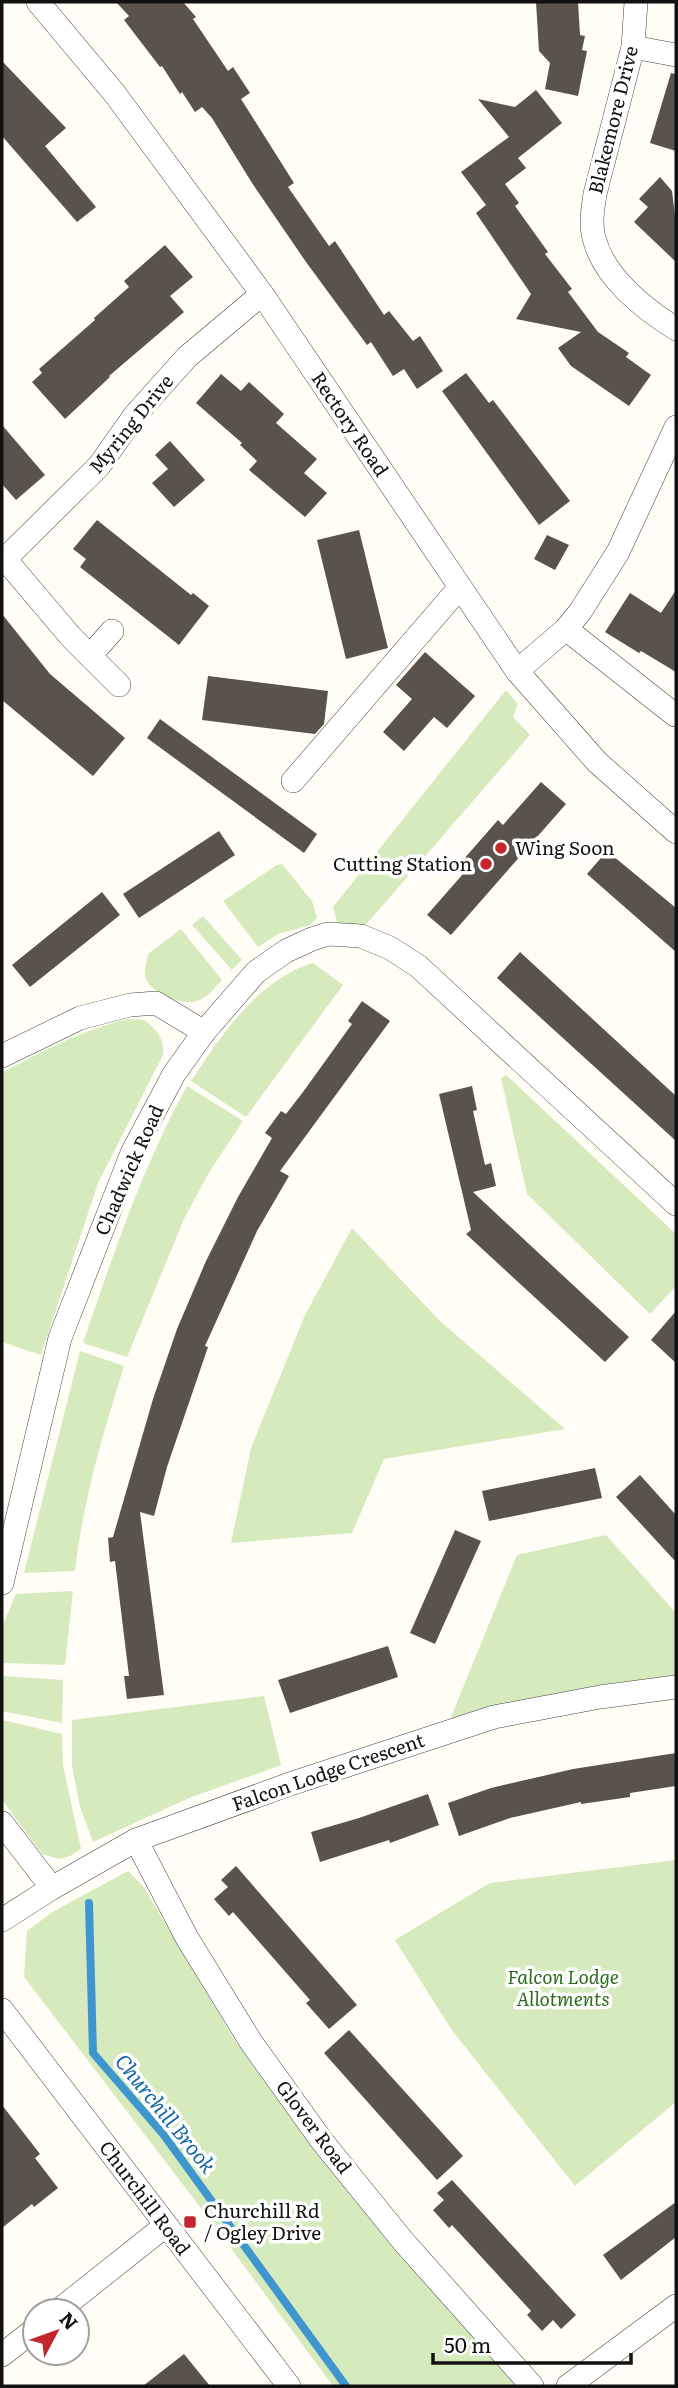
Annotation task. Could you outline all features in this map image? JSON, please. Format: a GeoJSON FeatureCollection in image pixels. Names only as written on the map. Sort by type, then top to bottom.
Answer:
{"type":"FeatureCollection","features":[{"type":"Feature","properties":{"kind":"street","name":"Rectory Road"},"geometry":{"type":"LineString","coordinates":[[38,2],[115,94],[261,294],[517,671],[597,762],[676,832]]}},
{"type":"Feature","properties":{"kind":"street","name":"Blakemore Drive"},"geometry":{"type":"LineString","coordinates":[[636,2],[633,47],[595,194],[592,215],[594,238],[605,263],[619,281],[646,310],[676,329]]}},
{"type":"Feature","properties":{"kind":"street"},"geometry":{"type":"LineString","coordinates":[[633,47],[676,55]]}},
{"type":"Feature","properties":{"kind":"street","name":"Myring Drive"},"geometry":{"type":"LineString","coordinates":[[119,685],[71,637],[4,557],[99,466],[135,415],[187,357],[261,294]]}},
{"type":"Feature","properties":{"kind":"street"},"geometry":{"type":"LineString","coordinates":[[517,671],[566,629],[580,611],[618,552],[676,428]]}},
{"type":"Feature","properties":{"kind":"street"},"geometry":{"type":"LineString","coordinates":[[293,781],[460,587]]}},
{"type":"Feature","properties":{"kind":"street"},"geometry":{"type":"LineString","coordinates":[[566,629],[675,715]]}},
{"type":"Feature","properties":{"kind":"street"},"geometry":{"type":"LineString","coordinates":[[90,656],[112,631]]}},
{"type":"Feature","properties":{"kind":"street","name":"Chadwick Road"},"geometry":{"type":"LineString","coordinates":[[2,1583],[60,1338],[132,1153],[174,1074],[204,1032],[256,972],[268,962],[312,939],[328,934],[361,936],[390,948],[418,966],[676,1204]]}},
{"type":"Feature","properties":{"kind":"street"},"geometry":{"type":"LineString","coordinates":[[2,1056],[80,1018],[130,1005],[156,1003],[204,1032]]}},
{"type":"Feature","properties":{"kind":"street","name":"Falcon Lodge Crescent"},"geometry":{"type":"LineString","coordinates":[[2,1920],[136,1839],[290,1784],[495,1717],[600,1697],[676,1687]]}},
{"type":"Feature","properties":{"kind":"street"},"geometry":{"type":"LineString","coordinates":[[2,1823],[52,1888]]}},
{"type":"Feature","properties":{"kind":"street","name":"Glover Road"},"geometry":{"type":"LineString","coordinates":[[136,1839],[187,1938],[251,2042],[322,2141],[403,2241],[532,2386]]}},
{"type":"Feature","properties":{"kind":"street","name":"Churchill Road"},"geometry":{"type":"LineString","coordinates":[[2,2010],[289,2386]]}},
{"type":"Feature","properties":{"kind":"street"},"geometry":{"type":"LineString","coordinates":[[76,2297],[165,2226]]}},
{"type":"Feature","properties":{"kind":"street"},"geometry":{"type":"LineString","coordinates":[[568,2386],[676,2306]]}},
{"type":"Feature","properties":{"kind":"street"},"geometry":{"type":"LineString","coordinates":[[2,2355],[21,2340]]}},
{"type":"Feature","properties":{"kind":"green space"},"geometry":{"type":"Polygon","coordinates":[[[506,690],[518,704],[513,717],[530,735],[364,927],[338,924],[333,907],[506,690]]]}},
{"type":"Feature","properties":{"kind":"green space"},"geometry":{"type":"Polygon","coordinates":[[[282,864],[312,901],[317,918],[310,925],[278,934],[258,947],[223,901],[282,864]]]}},
{"type":"Feature","properties":{"kind":"green space"},"geometry":{"type":"Polygon","coordinates":[[[203,916],[242,960],[232,970],[192,925],[203,916]]]}},
{"type":"Feature","properties":{"kind":"green space"},"geometry":{"type":"Polygon","coordinates":[[[181,929],[222,980],[211,992],[197,1001],[184,1002],[162,994],[151,986],[145,975],[148,954],[181,929]]]}},
{"type":"Feature","properties":{"kind":"green space"},"geometry":{"type":"Polygon","coordinates":[[[313,963],[343,985],[246,1117],[191,1081],[228,1028],[258,996],[293,971],[313,963]]]}},
{"type":"Feature","properties":{"kind":"green space"},"geometry":{"type":"Polygon","coordinates":[[[129,1019],[144,1020],[153,1027],[162,1041],[162,1057],[98,1183],[41,1355],[2,1342],[2,1073],[80,1035],[129,1019]]]}},
{"type":"Feature","properties":{"kind":"green space"},"geometry":{"type":"Polygon","coordinates":[[[506,1075],[676,1234],[676,1286],[650,1314],[527,1194],[501,1078],[506,1075]]]}},
{"type":"Feature","properties":{"kind":"green space"},"geometry":{"type":"Polygon","coordinates":[[[187,1086],[243,1121],[208,1174],[184,1219],[127,1357],[83,1343],[142,1180],[187,1086]]]}},
{"type":"Feature","properties":{"kind":"green space"},"geometry":{"type":"Polygon","coordinates":[[[352,1228],[440,1321],[565,1429],[384,1459],[352,1533],[231,1543],[251,1448],[305,1315],[352,1228]]]}},
{"type":"Feature","properties":{"kind":"green space"},"geometry":{"type":"Polygon","coordinates":[[[80,1351],[124,1366],[88,1493],[75,1571],[24,1573],[80,1351]]]}},
{"type":"Feature","properties":{"kind":"green space"},"geometry":{"type":"Polygon","coordinates":[[[606,1535],[676,1613],[676,1687],[445,1732],[517,1555],[606,1535]]]}},
{"type":"Feature","properties":{"kind":"green space"},"geometry":{"type":"Polygon","coordinates":[[[73,1591],[65,1665],[2,1663],[2,1627],[16,1594],[73,1591]]]}},
{"type":"Feature","properties":{"kind":"green space"},"geometry":{"type":"Polygon","coordinates":[[[2,1676],[63,1680],[62,1723],[2,1711],[2,1676]]]}},
{"type":"Feature","properties":{"kind":"green space"},"geometry":{"type":"Polygon","coordinates":[[[264,1696],[281,1765],[189,1798],[93,1842],[80,1807],[72,1766],[72,1720],[264,1696]]]}},
{"type":"Feature","properties":{"kind":"green space"},"geometry":{"type":"Polygon","coordinates":[[[2,1720],[62,1734],[63,1765],[81,1849],[70,1856],[59,1859],[42,1854],[2,1800],[2,1720]]]}},
{"type":"Feature","properties":{"kind":"green space","name":"Falcon Lodge Allotments"},"geometry":{"type":"Polygon","coordinates":[[[676,1860],[676,2102],[575,2186],[451,2029],[395,1940],[490,1883],[676,1860]]]}},
{"type":"Feature","properties":{"kind":"green space"},"geometry":{"type":"Polygon","coordinates":[[[128,1871],[143,1886],[234,2039],[310,2143],[516,2386],[333,2386],[24,1977],[27,1931],[54,1911],[128,1871]]]}},
{"type":"Feature","properties":{"kind":"building"},"geometry":{"type":"Polygon","coordinates":[[[116,2],[183,2],[196,17],[193,19],[228,71],[233,67],[250,93],[241,99],[294,183],[288,187],[329,246],[335,241],[384,315],[389,311],[413,341],[420,336],[443,371],[417,389],[404,369],[393,376],[371,342],[367,345],[306,262],[212,118],[202,107],[195,112],[182,92],[180,94],[162,66],[160,67],[124,20],[129,16],[116,2]]]}},
{"type":"Feature","properties":{"kind":"building"},"geometry":{"type":"Polygon","coordinates":[[[536,2],[578,2],[580,35],[585,36],[582,50],[587,51],[578,96],[545,89],[550,63],[539,51],[536,2]]]}},
{"type":"Feature","properties":{"kind":"building"},"geometry":{"type":"Polygon","coordinates":[[[2,61],[66,128],[45,146],[96,207],[77,222],[2,136],[2,61]]]}},
{"type":"Feature","properties":{"kind":"building"},"geometry":{"type":"Polygon","coordinates":[[[671,73],[676,74],[676,151],[650,143],[671,73]]]}},
{"type":"Feature","properties":{"kind":"building"},"geometry":{"type":"Polygon","coordinates":[[[536,90],[562,123],[518,158],[526,168],[505,184],[519,203],[515,206],[548,252],[545,254],[572,289],[568,292],[598,332],[629,353],[626,357],[651,375],[629,406],[571,366],[558,348],[581,332],[516,319],[531,294],[476,213],[486,205],[461,172],[509,137],[478,99],[515,107],[536,90]]]}},
{"type":"Feature","properties":{"kind":"building"},"geometry":{"type":"Polygon","coordinates":[[[660,177],[672,191],[676,224],[676,262],[634,222],[648,207],[639,199],[660,177]]]}},
{"type":"Feature","properties":{"kind":"building"},"geometry":{"type":"Polygon","coordinates":[[[165,245],[193,277],[170,296],[184,312],[109,376],[65,419],[32,382],[42,373],[39,369],[129,287],[124,281],[165,245]]]}},
{"type":"Feature","properties":{"kind":"building"},"geometry":{"type":"Polygon","coordinates":[[[466,373],[489,403],[493,400],[570,501],[539,525],[442,391],[466,373]]]}},
{"type":"Feature","properties":{"kind":"building"},"geometry":{"type":"Polygon","coordinates":[[[221,374],[241,391],[249,382],[284,414],[276,423],[317,459],[304,473],[327,493],[305,517],[249,470],[257,461],[240,445],[242,443],[196,403],[221,374]]]}},
{"type":"Feature","properties":{"kind":"building"},"geometry":{"type":"Polygon","coordinates":[[[2,425],[45,475],[16,500],[2,484],[2,425]]]}},
{"type":"Feature","properties":{"kind":"building"},"geometry":{"type":"Polygon","coordinates":[[[170,441],[205,480],[174,507],[152,483],[168,469],[155,455],[170,441]]]}},
{"type":"Feature","properties":{"kind":"building"},"geometry":{"type":"Polygon","coordinates":[[[97,520],[191,595],[193,593],[209,606],[179,645],[80,567],[86,559],[73,549],[97,520]]]}},
{"type":"Feature","properties":{"kind":"building"},"geometry":{"type":"Polygon","coordinates":[[[359,530],[388,648],[346,659],[317,540],[359,530]]]}},
{"type":"Feature","properties":{"kind":"building"},"geometry":{"type":"Polygon","coordinates":[[[547,535],[569,545],[555,570],[534,559],[547,535]]]}},
{"type":"Feature","properties":{"kind":"building"},"geometry":{"type":"Polygon","coordinates":[[[676,590],[676,672],[605,632],[630,593],[661,613],[676,590]]]}},
{"type":"Feature","properties":{"kind":"building"},"geometry":{"type":"Polygon","coordinates":[[[2,614],[50,674],[125,738],[93,776],[2,700],[2,614]]]}},
{"type":"Feature","properties":{"kind":"building"},"geometry":{"type":"Polygon","coordinates":[[[425,652],[475,696],[447,728],[434,717],[404,751],[383,732],[412,699],[396,685],[425,652]]]}},
{"type":"Feature","properties":{"kind":"building"},"geometry":{"type":"Polygon","coordinates":[[[208,676],[328,691],[324,724],[315,734],[202,720],[208,676]]]}},
{"type":"Feature","properties":{"kind":"building"},"geometry":{"type":"Polygon","coordinates":[[[160,719],[317,834],[304,853],[147,738],[160,719]]]}},
{"type":"Feature","properties":{"kind":"building"},"geometry":{"type":"Polygon","coordinates":[[[541,782],[566,804],[451,935],[427,915],[463,874],[456,868],[498,820],[503,825],[541,782]]]}},
{"type":"Feature","properties":{"kind":"building"},"geometry":{"type":"Polygon","coordinates":[[[219,831],[235,855],[139,918],[123,894],[219,831]]]}},
{"type":"Feature","properties":{"kind":"building"},"geometry":{"type":"Polygon","coordinates":[[[607,851],[676,908],[676,952],[587,874],[607,851]]]}},
{"type":"Feature","properties":{"kind":"building"},"geometry":{"type":"Polygon","coordinates":[[[102,892],[120,915],[30,987],[12,965],[102,892]]]}},
{"type":"Feature","properties":{"kind":"building"},"geometry":{"type":"Polygon","coordinates":[[[520,952],[676,1096],[676,1141],[497,978],[520,952]]]}},
{"type":"Feature","properties":{"kind":"building"},"geometry":{"type":"Polygon","coordinates":[[[362,1001],[390,1021],[280,1171],[289,1176],[257,1231],[205,1346],[208,1347],[167,1467],[154,1516],[140,1512],[164,1695],[127,1699],[124,1676],[129,1676],[115,1561],[110,1562],[108,1538],[113,1537],[153,1399],[177,1329],[206,1261],[272,1138],[265,1133],[281,1111],[286,1114],[303,1092],[352,1024],[348,1021],[362,1001]]]}},
{"type":"Feature","properties":{"kind":"building"},"geometry":{"type":"Polygon","coordinates":[[[472,1086],[477,1110],[473,1111],[485,1165],[491,1163],[496,1186],[473,1192],[629,1337],[605,1362],[466,1234],[471,1230],[439,1094],[472,1086]]]}},
{"type":"Feature","properties":{"kind":"building"},"geometry":{"type":"Polygon","coordinates":[[[676,1311],[676,1363],[651,1340],[676,1311]]]}},
{"type":"Feature","properties":{"kind":"building"},"geometry":{"type":"Polygon","coordinates":[[[595,1468],[602,1498],[489,1521],[482,1491],[595,1468]]]}},
{"type":"Feature","properties":{"kind":"building"},"geometry":{"type":"Polygon","coordinates":[[[640,1475],[676,1515],[676,1562],[616,1497],[640,1475]]]}},
{"type":"Feature","properties":{"kind":"building"},"geometry":{"type":"Polygon","coordinates":[[[455,1530],[481,1541],[435,1644],[410,1633],[455,1530]]]}},
{"type":"Feature","properties":{"kind":"building"},"geometry":{"type":"Polygon","coordinates":[[[388,1646],[398,1677],[290,1713],[278,1680],[388,1646]]]}},
{"type":"Feature","properties":{"kind":"building"},"geometry":{"type":"Polygon","coordinates":[[[676,1753],[676,1786],[630,1793],[630,1797],[581,1802],[510,1818],[459,1836],[448,1803],[491,1788],[573,1769],[676,1753]]]}},
{"type":"Feature","properties":{"kind":"building"},"geometry":{"type":"Polygon","coordinates":[[[428,1794],[439,1825],[390,1843],[389,1840],[320,1862],[311,1832],[428,1794]]]}},
{"type":"Feature","properties":{"kind":"building"},"geometry":{"type":"Polygon","coordinates":[[[236,1866],[357,2005],[329,2029],[306,2003],[310,2000],[233,1912],[229,1916],[214,1899],[228,1887],[221,1880],[236,1866]]]}},
{"type":"Feature","properties":{"kind":"building"},"geometry":{"type":"Polygon","coordinates":[[[349,2030],[463,2156],[437,2180],[324,2053],[349,2030]]]}},
{"type":"Feature","properties":{"kind":"building"},"geometry":{"type":"Polygon","coordinates":[[[2,2105],[40,2154],[35,2158],[58,2188],[2,2228],[2,2105]]]}},
{"type":"Feature","properties":{"kind":"building"},"geometry":{"type":"Polygon","coordinates":[[[452,2180],[576,2315],[561,2329],[553,2320],[542,2331],[527,2315],[531,2311],[452,2225],[449,2228],[433,2210],[444,2200],[437,2193],[452,2180]]]}},
{"type":"Feature","properties":{"kind":"building"},"geometry":{"type":"Polygon","coordinates":[[[676,2202],[676,2237],[621,2280],[603,2255],[676,2202]]]}},
{"type":"Feature","properties":{"kind":"building"},"geometry":{"type":"Polygon","coordinates":[[[184,2354],[210,2386],[143,2386],[184,2354]]]}},
{"type":"Feature","properties":{"kind":"waterway","name":"Churchill Brook"},"geometry":{"type":"LineString","coordinates":[[89,1903],[93,2053],[163,2134],[346,2386]]}},
{"type":"Feature","properties":{"kind":"place","name":"Wing Soon"},"geometry":{"type":"Point","coordinates":[501,848]}},
{"type":"Feature","properties":{"kind":"place","name":"Cutting Station"},"geometry":{"type":"Point","coordinates":[486,864]}},
{"type":"Feature","properties":{"kind":"place","name":"Churchill Rd / Ogley Drive"},"geometry":{"type":"Point","coordinates":[190,2222]}}]}
